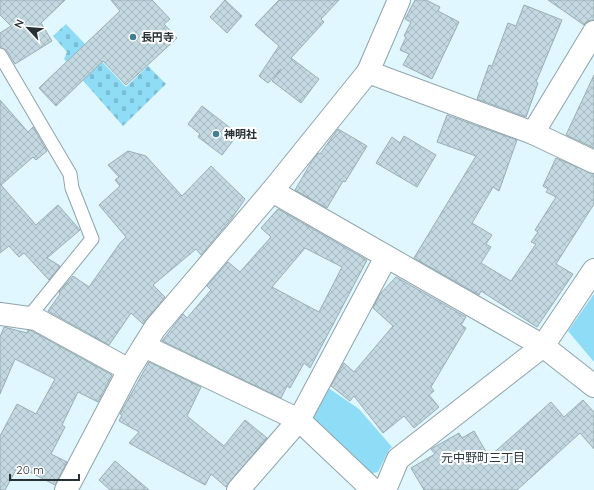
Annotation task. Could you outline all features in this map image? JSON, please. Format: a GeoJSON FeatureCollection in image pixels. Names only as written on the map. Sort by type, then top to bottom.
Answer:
{"type":"FeatureCollection","features":[{"type":"Feature","properties":{"kind":"street"},"geometry":{"type":"LineString","coordinates":[[66,490],[129,370],[155,328],[272,191],[368,72],[399,0]]}},
{"type":"Feature","properties":{"kind":"street"},"geometry":{"type":"LineString","coordinates":[[533,133],[594,32]]}},
{"type":"Feature","properties":{"kind":"street"},"geometry":{"type":"LineString","coordinates":[[368,72],[533,133],[594,162]]}},
{"type":"Feature","properties":{"kind":"street"},"geometry":{"type":"LineString","coordinates":[[272,191],[543,346],[594,386]]}},
{"type":"Feature","properties":{"kind":"street"},"geometry":{"type":"LineString","coordinates":[[238,490],[299,420],[386,256]]}},
{"type":"Feature","properties":{"kind":"street"},"geometry":{"type":"LineString","coordinates":[[385,490],[398,459],[543,346],[594,270]]}},
{"type":"Feature","properties":{"kind":"street"},"geometry":{"type":"LineString","coordinates":[[0,314],[36,319],[129,370]]}},
{"type":"Feature","properties":{"kind":"street"},"geometry":{"type":"LineString","coordinates":[[144,346],[299,420],[373,490]]}},
{"type":"Feature","properties":{"kind":"lane"},"geometry":{"type":"LineString","coordinates":[[0,55],[70,174],[72,188],[92,239],[28,318]]}},
{"type":"Feature","properties":{"kind":"green space"},"geometry":{"type":"Polygon","coordinates":[[[66,24],[126,87],[148,66],[166,84],[123,126],[64,59],[67,52],[53,36],[66,24]]]}},
{"type":"Feature","properties":{"kind":"green space"},"geometry":{"type":"Polygon","coordinates":[[[594,294],[594,362],[568,331],[594,294]]]}},
{"type":"Feature","properties":{"kind":"green space"},"geometry":{"type":"Polygon","coordinates":[[[327,387],[359,409],[392,447],[378,472],[369,474],[315,422],[312,415],[327,387]]]}},
{"type":"Feature","properties":{"kind":"building"},"geometry":{"type":"Polygon","coordinates":[[[0,0],[65,0],[41,23],[52,41],[15,64],[7,51],[0,47],[0,33],[11,26],[0,15],[0,0]]]}},
{"type":"Feature","properties":{"kind":"building"},"geometry":{"type":"Polygon","coordinates":[[[111,0],[152,0],[170,19],[164,24],[177,38],[126,85],[103,61],[56,106],[39,88],[120,11],[111,0]]]}},
{"type":"Feature","properties":{"kind":"building"},"geometry":{"type":"Polygon","coordinates":[[[225,0],[242,16],[227,33],[210,17],[225,0]]]}},
{"type":"Feature","properties":{"kind":"building"},"geometry":{"type":"Polygon","coordinates":[[[279,0],[339,0],[321,19],[324,22],[291,58],[319,79],[301,103],[272,81],[281,69],[268,83],[259,76],[279,46],[255,25],[279,0]]]}},
{"type":"Feature","properties":{"kind":"building"},"geometry":{"type":"Polygon","coordinates":[[[415,0],[426,0],[440,7],[438,11],[459,22],[432,79],[403,65],[409,54],[400,50],[406,37],[404,36],[411,22],[405,19],[415,0]]]}},
{"type":"Feature","properties":{"kind":"building"},"geometry":{"type":"Polygon","coordinates":[[[548,0],[594,0],[594,20],[588,21],[584,25],[548,0]]]}},
{"type":"Feature","properties":{"kind":"building"},"geometry":{"type":"Polygon","coordinates":[[[524,5],[562,20],[536,82],[538,83],[526,117],[477,99],[489,65],[492,66],[508,23],[516,26],[524,5]]]}},
{"type":"Feature","properties":{"kind":"building"},"geometry":{"type":"Polygon","coordinates":[[[594,75],[594,148],[566,135],[594,75]]]}},
{"type":"Feature","properties":{"kind":"building"},"geometry":{"type":"Polygon","coordinates":[[[0,100],[28,132],[33,127],[47,151],[36,160],[33,157],[1,185],[36,225],[58,205],[80,230],[47,258],[60,266],[49,280],[24,253],[19,257],[9,246],[0,253],[0,100]]]}},
{"type":"Feature","properties":{"kind":"building"},"geometry":{"type":"Polygon","coordinates":[[[202,106],[238,134],[222,155],[198,137],[200,134],[188,124],[202,106]]]}},
{"type":"Feature","properties":{"kind":"building"},"geometry":{"type":"Polygon","coordinates":[[[447,115],[517,140],[499,191],[493,187],[472,223],[492,235],[486,244],[491,247],[481,263],[511,281],[536,244],[531,242],[538,232],[535,230],[556,197],[546,192],[548,189],[543,186],[556,158],[594,174],[594,204],[556,264],[573,274],[537,327],[481,291],[479,295],[414,258],[476,156],[437,142],[447,115]]]}},
{"type":"Feature","properties":{"kind":"building"},"geometry":{"type":"Polygon","coordinates":[[[338,129],[367,146],[327,208],[295,190],[312,161],[318,153],[320,154],[338,129]]]}},
{"type":"Feature","properties":{"kind":"building"},"geometry":{"type":"Polygon","coordinates":[[[404,136],[436,155],[417,187],[376,163],[392,137],[400,143],[404,136]]]}},
{"type":"Feature","properties":{"kind":"building"},"geometry":{"type":"Polygon","coordinates":[[[128,151],[146,156],[182,196],[211,166],[245,199],[232,218],[201,255],[196,249],[153,285],[165,297],[143,324],[131,313],[109,345],[48,311],[60,294],[59,292],[73,276],[89,287],[120,243],[126,237],[99,205],[120,186],[115,180],[119,177],[108,165],[128,151]]]}},
{"type":"Feature","properties":{"kind":"building"},"geometry":{"type":"Polygon","coordinates":[[[278,209],[367,260],[310,368],[304,363],[290,388],[287,386],[281,398],[162,341],[183,314],[187,318],[211,290],[207,286],[228,262],[240,272],[271,237],[261,228],[278,209]],[[305,248],[272,287],[319,312],[342,267],[305,248]]]}},
{"type":"Feature","properties":{"kind":"building"},"geometry":{"type":"Polygon","coordinates":[[[396,277],[466,317],[461,325],[466,328],[431,387],[434,391],[429,395],[439,407],[414,428],[404,416],[383,433],[354,396],[350,401],[331,386],[344,363],[354,372],[393,326],[373,308],[380,294],[396,277]]]}},
{"type":"Feature","properties":{"kind":"building"},"geometry":{"type":"Polygon","coordinates":[[[4,327],[27,333],[28,330],[32,331],[112,375],[98,402],[78,392],[62,425],[65,427],[51,454],[67,462],[55,485],[18,466],[5,490],[0,490],[0,436],[17,404],[36,414],[55,379],[15,359],[0,394],[0,337],[4,327]]]}},
{"type":"Feature","properties":{"kind":"building"},"geometry":{"type":"Polygon","coordinates":[[[149,362],[201,387],[187,416],[224,446],[245,420],[267,438],[226,487],[211,474],[205,485],[129,443],[139,432],[119,421],[122,415],[120,414],[149,362]]]}},
{"type":"Feature","properties":{"kind":"building"},"geometry":{"type":"Polygon","coordinates":[[[583,400],[594,412],[594,449],[580,433],[517,490],[424,490],[411,468],[435,454],[431,449],[459,433],[462,438],[474,431],[489,457],[551,402],[564,417],[583,400]]]}},
{"type":"Feature","properties":{"kind":"building"},"geometry":{"type":"Polygon","coordinates":[[[115,461],[149,490],[110,490],[99,480],[115,461]]]}},
{"type":"Feature","properties":{"kind":"place","name":"長円寺"},"geometry":{"type":"Point","coordinates":[133,37]}},
{"type":"Feature","properties":{"kind":"place","name":"神明社"},"geometry":{"type":"Point","coordinates":[216,134]}},
{"type":"Feature","properties":{"kind":"district","name":"元中野町三丁目"},"geometry":{"type":"Point","coordinates":[483,457]}}]}
